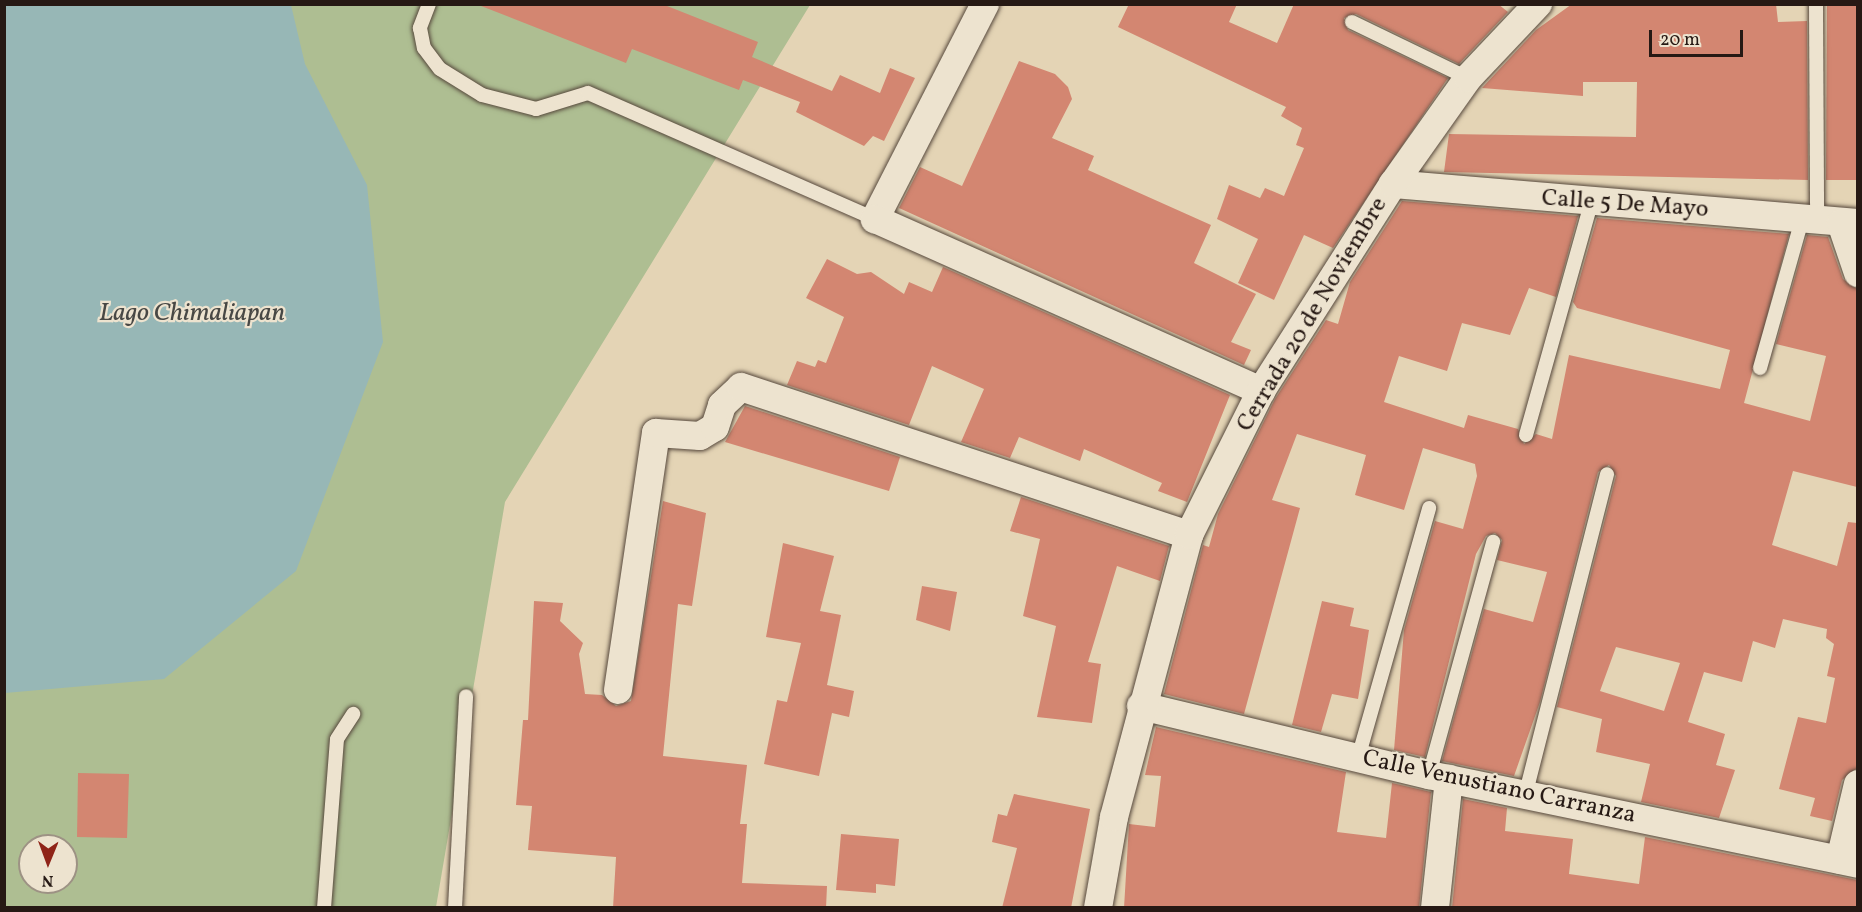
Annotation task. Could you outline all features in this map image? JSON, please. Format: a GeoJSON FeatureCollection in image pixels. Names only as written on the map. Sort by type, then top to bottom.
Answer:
{"type":"FeatureCollection","features":[{"type":"Feature","properties":{"kind":"street"},"geometry":{"type":"LineString","coordinates":[[985,4],[875,219],[1261,391]]}},
{"type":"Feature","properties":{"kind":"street","name":"Cerrada 20 de Noviembre"},"geometry":{"type":"LineString","coordinates":[[1098,908],[1142,706],[1189,535],[1261,391],[1393,183],[1468,78],[1530,6]]}},
{"type":"Feature","properties":{"kind":"street","name":"Calle 5 De Mayo"},"geometry":{"type":"LineString","coordinates":[[1393,183],[1591,204],[1829,220]]}},
{"type":"Feature","properties":{"kind":"street"},"geometry":{"type":"LineString","coordinates":[[1829,220],[1857,273]]}},
{"type":"Feature","properties":{"kind":"street"},"geometry":{"type":"LineString","coordinates":[[618,690],[656,434],[700,436],[715,427],[723,405],[741,387],[1189,535]]}},
{"type":"Feature","properties":{"kind":"street","name":"Calle Venustiano Carranza"},"geometry":{"type":"LineString","coordinates":[[1142,706],[1439,777],[1849,862]]}},
{"type":"Feature","properties":{"kind":"street"},"geometry":{"type":"LineString","coordinates":[[1435,908],[1439,777]]}},
{"type":"Feature","properties":{"kind":"street"},"geometry":{"type":"LineString","coordinates":[[1849,862],[1857,784]]}},
{"type":"Feature","properties":{"kind":"lane"},"geometry":{"type":"LineString","coordinates":[[429,4],[420,28],[424,48],[440,69],[482,95],[536,109],[588,93],[875,219]]}},
{"type":"Feature","properties":{"kind":"lane"},"geometry":{"type":"LineString","coordinates":[[1760,368],[1829,220],[1816,4]]}},
{"type":"Feature","properties":{"kind":"lane"},"geometry":{"type":"LineString","coordinates":[[1352,22],[1468,78]]}},
{"type":"Feature","properties":{"kind":"lane"},"geometry":{"type":"LineString","coordinates":[[1526,435],[1591,204]]}},
{"type":"Feature","properties":{"kind":"lane"},"geometry":{"type":"LineString","coordinates":[[1526,796],[1607,474]]}},
{"type":"Feature","properties":{"kind":"lane"},"geometry":{"type":"LineString","coordinates":[[1358,758],[1429,508]]}},
{"type":"Feature","properties":{"kind":"lane"},"geometry":{"type":"LineString","coordinates":[[1439,777],[1493,542]]}},
{"type":"Feature","properties":{"kind":"lane"},"geometry":{"type":"LineString","coordinates":[[455,908],[466,696]]}},
{"type":"Feature","properties":{"kind":"lane"},"geometry":{"type":"LineString","coordinates":[[324,908],[337,739],[353,714]]}},
{"type":"Feature","properties":{"kind":"green space"},"geometry":{"type":"Polygon","coordinates":[[[5,5],[810,5],[505,502],[436,907],[5,908],[5,5]]]}},
{"type":"Feature","properties":{"kind":"water","name":"Lago Chimaliapan"},"geometry":{"type":"Polygon","coordinates":[[[5,4],[291,5],[305,64],[367,185],[383,342],[296,571],[164,679],[5,693],[5,4]]]}},
{"type":"Feature","properties":{"kind":"building"},"geometry":{"type":"Polygon","coordinates":[[[476,4],[662,4],[758,42],[752,57],[832,91],[840,75],[880,93],[890,68],[915,78],[884,141],[873,136],[864,146],[796,112],[800,102],[743,80],[739,90],[632,49],[626,63],[476,4]]]}},
{"type":"Feature","properties":{"kind":"building"},"geometry":{"type":"Polygon","coordinates":[[[1129,4],[1237,4],[1229,22],[1277,43],[1294,4],[1498,4],[1508,12],[1459,64],[1356,14],[1344,18],[1348,30],[1448,78],[1333,248],[1304,235],[1274,300],[1238,283],[1258,239],[1217,219],[1229,185],[1260,198],[1265,188],[1284,196],[1304,148],[1296,145],[1302,128],[1281,116],[1286,107],[1118,27],[1129,4]]]}},
{"type":"Feature","properties":{"kind":"building"},"geometry":{"type":"Polygon","coordinates":[[[1572,4],[1776,4],[1778,22],[1807,21],[1808,180],[1444,172],[1449,134],[1636,137],[1637,82],[1583,82],[1583,96],[1482,88],[1536,30],[1572,4]]]}},
{"type":"Feature","properties":{"kind":"building"},"geometry":{"type":"Polygon","coordinates":[[[1827,4],[1857,4],[1857,180],[1826,180],[1827,4]]]}},
{"type":"Feature","properties":{"kind":"building"},"geometry":{"type":"Polygon","coordinates":[[[1019,61],[1055,74],[1068,87],[1072,99],[1052,138],[1094,156],[1088,170],[1211,225],[1194,263],[1256,294],[1231,342],[1251,350],[1244,365],[899,208],[920,167],[962,186],[1019,61]]]}},
{"type":"Feature","properties":{"kind":"building"},"geometry":{"type":"Polygon","coordinates":[[[1402,201],[1578,216],[1556,297],[1529,288],[1510,335],[1462,323],[1447,371],[1399,356],[1384,402],[1464,428],[1468,415],[1518,429],[1524,444],[1536,434],[1552,439],[1569,355],[1720,389],[1730,350],[1577,308],[1573,302],[1597,218],[1789,234],[1744,403],[1810,421],[1826,356],[1776,344],[1807,235],[1828,237],[1843,279],[1857,289],[1857,487],[1793,471],[1772,545],[1837,566],[1848,522],[1857,523],[1857,768],[1842,780],[1832,821],[1810,816],[1815,798],[1779,789],[1798,717],[1826,723],[1835,678],[1827,676],[1834,644],[1826,638],[1827,629],[1783,619],[1775,648],[1753,641],[1742,682],[1704,672],[1688,722],[1725,734],[1716,765],[1735,770],[1719,818],[1641,802],[1650,764],[1596,752],[1602,719],[1557,707],[1616,476],[1609,465],[1598,472],[1540,702],[1514,776],[1442,761],[1484,609],[1533,622],[1547,572],[1497,560],[1502,540],[1495,533],[1486,536],[1476,554],[1425,757],[1394,750],[1404,630],[1435,521],[1463,529],[1477,476],[1475,464],[1423,448],[1404,510],[1355,495],[1366,455],[1297,434],[1272,500],[1300,508],[1244,714],[1164,694],[1203,545],[1209,547],[1218,514],[1275,399],[1326,320],[1338,324],[1350,282],[1402,201]],[[1616,647],[1600,691],[1664,711],[1680,663],[1616,647]]]}},
{"type":"Feature","properties":{"kind":"building"},"geometry":{"type":"Polygon","coordinates":[[[827,259],[857,274],[871,272],[904,294],[909,282],[932,292],[943,267],[1230,395],[1187,502],[1158,491],[1162,483],[1084,449],[1080,461],[1019,437],[1010,458],[961,442],[984,389],[932,366],[909,425],[787,385],[797,361],[815,367],[818,360],[826,363],[844,317],[806,298],[827,259]]]}},
{"type":"Feature","properties":{"kind":"building"},"geometry":{"type":"Polygon","coordinates":[[[745,406],[900,457],[889,491],[725,442],[745,406]]]}},
{"type":"Feature","properties":{"kind":"building"},"geometry":{"type":"Polygon","coordinates":[[[1021,497],[1169,546],[1160,581],[1117,566],[1088,662],[1101,664],[1092,723],[1037,717],[1056,626],[1023,616],[1040,539],[1010,531],[1021,497]]]}},
{"type":"Feature","properties":{"kind":"building"},"geometry":{"type":"Polygon","coordinates":[[[663,501],[706,513],[692,606],[678,604],[663,756],[747,765],[740,824],[747,824],[742,883],[827,886],[826,908],[613,908],[616,857],[528,850],[532,806],[516,805],[523,720],[528,720],[534,601],[563,603],[560,621],[583,643],[579,654],[585,694],[602,695],[616,706],[631,701],[663,501]]]}},
{"type":"Feature","properties":{"kind":"building"},"geometry":{"type":"Polygon","coordinates":[[[783,543],[834,556],[820,611],[841,615],[827,685],[854,691],[849,717],[832,713],[819,776],[764,764],[777,700],[787,702],[801,643],[766,637],[783,543]]]}},
{"type":"Feature","properties":{"kind":"building"},"geometry":{"type":"Polygon","coordinates":[[[922,586],[957,592],[950,631],[916,620],[922,586]]]}},
{"type":"Feature","properties":{"kind":"building"},"geometry":{"type":"Polygon","coordinates":[[[1322,601],[1354,608],[1350,626],[1369,630],[1358,699],[1332,694],[1321,732],[1292,725],[1322,601]]]}},
{"type":"Feature","properties":{"kind":"building"},"geometry":{"type":"Polygon","coordinates":[[[1156,727],[1346,772],[1337,832],[1386,838],[1392,783],[1431,792],[1419,908],[1124,908],[1129,824],[1155,827],[1161,776],[1145,775],[1156,727]]]}},
{"type":"Feature","properties":{"kind":"building"},"geometry":{"type":"Polygon","coordinates":[[[78,773],[129,774],[127,838],[78,837],[78,773]]]}},
{"type":"Feature","properties":{"kind":"building"},"geometry":{"type":"Polygon","coordinates":[[[1014,794],[1090,809],[1071,908],[1002,908],[1017,848],[992,842],[998,814],[1007,816],[1014,794]]]}},
{"type":"Feature","properties":{"kind":"building"},"geometry":{"type":"Polygon","coordinates":[[[1463,799],[1507,808],[1505,831],[1573,839],[1569,874],[1639,884],[1645,837],[1857,880],[1857,908],[1452,908],[1463,799]]]}},
{"type":"Feature","properties":{"kind":"building"},"geometry":{"type":"Polygon","coordinates":[[[841,834],[899,839],[895,886],[876,884],[876,893],[836,890],[841,834]]]}}]}
